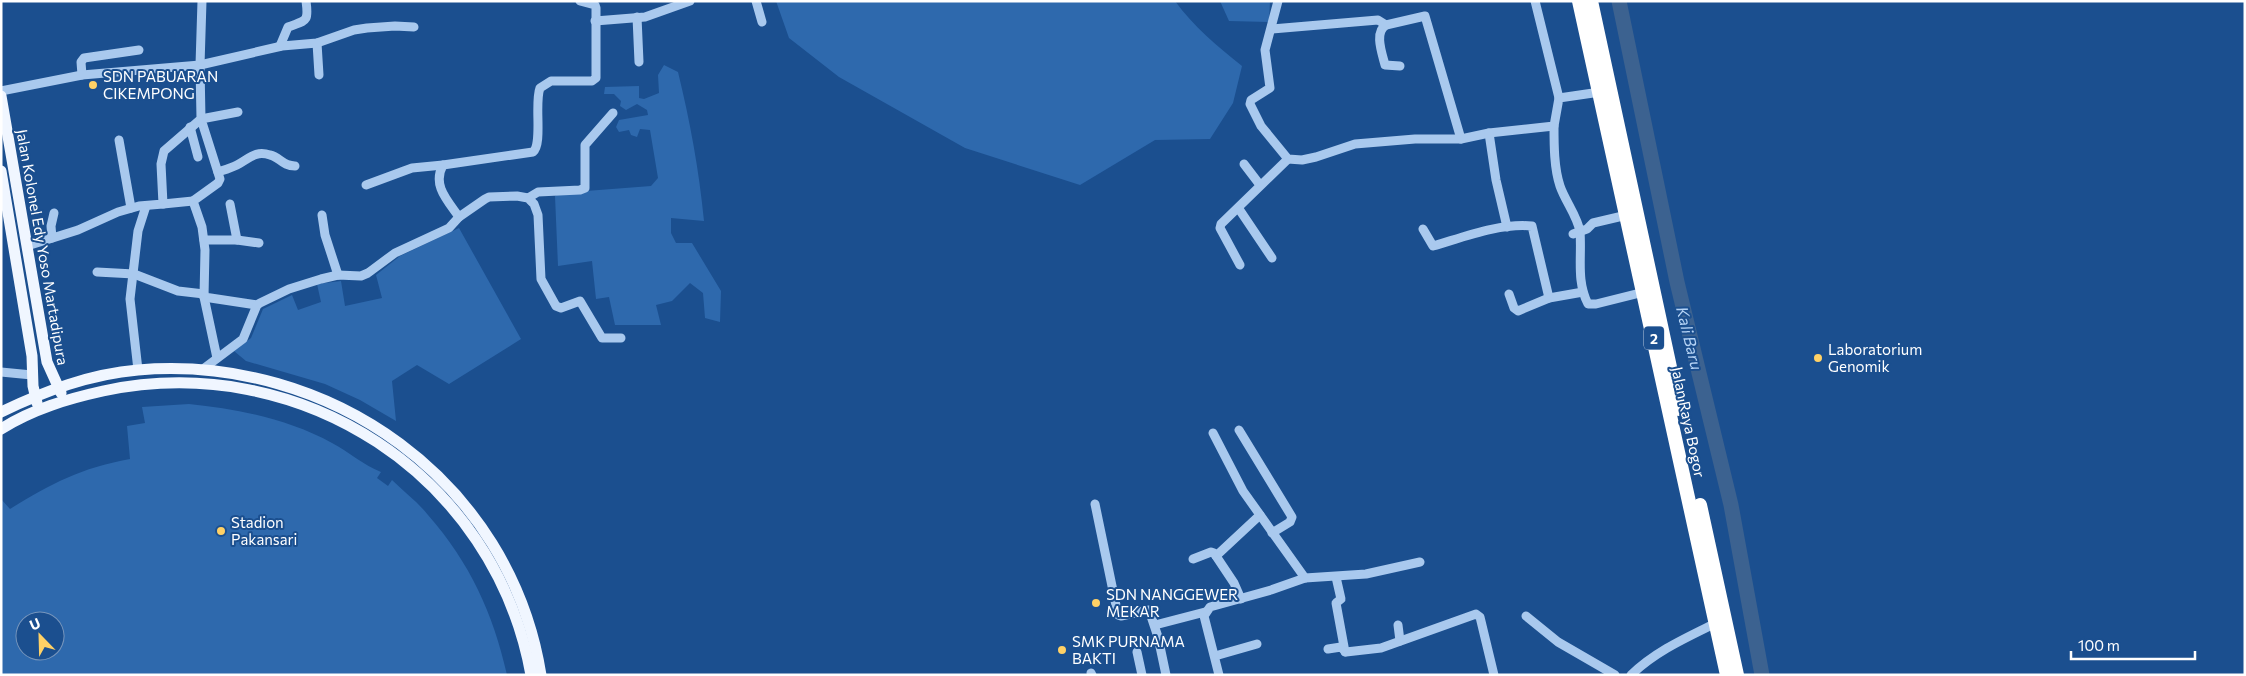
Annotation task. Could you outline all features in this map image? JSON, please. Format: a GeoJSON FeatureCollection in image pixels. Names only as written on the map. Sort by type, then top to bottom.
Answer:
{"type":"FeatureCollection","features":[{"type":"Feature","properties":{"kind":"highway","name":"Jalan Raya Bogor"},"geometry":{"type":"LineString","coordinates":[[1579,1],[1602,77],[1600,92],[1626,215],[1720,621],[1737,675]]}},
{"type":"Feature","properties":{"kind":"highway","name":"Jalan Raya Bogor"},"geometry":{"type":"LineString","coordinates":[[1591,1],[1602,77],[1720,621],[1727,675]]}},
{"type":"Feature","properties":{"kind":"main road","name":"Jalan Kolonel Edy Yoso Martadipura"},"geometry":{"type":"LineString","coordinates":[[1,96],[4,136],[27,246],[48,362],[64,400]]}},
{"type":"Feature","properties":{"kind":"main road","name":"Jalan Kolonel Edy Yoso Martadipura"},"geometry":{"type":"LineString","coordinates":[[1,171],[32,356],[34,396],[40,409]]}},
{"type":"Feature","properties":{"kind":"main road"},"geometry":{"type":"LineString","coordinates":[[1,412],[34,396],[59,387],[97,377],[138,370],[203,369],[239,374],[274,381],[308,392],[341,406],[402,444],[430,468],[468,510],[500,556],[516,590],[530,625],[542,675]]}},
{"type":"Feature","properties":{"kind":"main road"},"geometry":{"type":"LineString","coordinates":[[235,387],[239,374]]}},
{"type":"Feature","properties":{"kind":"main road"},"geometry":{"type":"LineString","coordinates":[[1,429],[40,409],[64,400],[121,388],[166,383],[201,383],[235,387],[288,399],[344,422],[395,453],[429,483],[456,512],[480,545],[500,580],[516,616],[530,675]]}},
{"type":"Feature","properties":{"kind":"street"},"geometry":{"type":"LineString","coordinates":[[27,246],[78,230],[110,214],[131,208],[192,201],[218,183],[220,179],[200,119],[202,1]]}},
{"type":"Feature","properties":{"kind":"street"},"geometry":{"type":"LineString","coordinates":[[280,46],[288,27],[306,20],[308,16],[306,1]]}},
{"type":"Feature","properties":{"kind":"street"},"geometry":{"type":"LineString","coordinates":[[366,185],[408,169],[535,151],[537,145],[536,101],[540,88],[551,81],[592,80],[596,78],[596,6],[580,1]]}},
{"type":"Feature","properties":{"kind":"street"},"geometry":{"type":"LineString","coordinates":[[595,21],[656,15],[663,10],[690,1]]}},
{"type":"Feature","properties":{"kind":"street"},"geometry":{"type":"LineString","coordinates":[[756,1],[762,22]]}},
{"type":"Feature","properties":{"kind":"street"},"geometry":{"type":"LineString","coordinates":[[1278,1],[1265,50],[1270,88],[1252,100],[1250,104],[1261,126],[1288,160]]}},
{"type":"Feature","properties":{"kind":"street"},"geometry":{"type":"LineString","coordinates":[[1535,1],[1559,98],[1554,126],[1559,183],[1576,233],[1583,292],[1588,304],[1596,304],[1644,292]]}},
{"type":"Feature","properties":{"kind":"street"},"geometry":{"type":"LineString","coordinates":[[1400,66],[1385,65],[1379,33],[1381,28],[1386,24],[1425,16],[1461,139]]}},
{"type":"Feature","properties":{"kind":"street"},"geometry":{"type":"LineString","coordinates":[[637,17],[636,42],[639,62]]}},
{"type":"Feature","properties":{"kind":"street"},"geometry":{"type":"LineString","coordinates":[[1272,29],[1378,20],[1386,24]]}},
{"type":"Feature","properties":{"kind":"street"},"geometry":{"type":"LineString","coordinates":[[1,91],[82,75],[200,65],[280,46],[317,43],[354,30],[395,26],[414,27]]}},
{"type":"Feature","properties":{"kind":"street"},"geometry":{"type":"LineString","coordinates":[[317,43],[319,75]]}},
{"type":"Feature","properties":{"kind":"street"},"geometry":{"type":"LineString","coordinates":[[82,75],[81,62],[84,58],[139,50]]}},
{"type":"Feature","properties":{"kind":"street"},"geometry":{"type":"LineString","coordinates":[[1559,98],[1600,92]]}},
{"type":"Feature","properties":{"kind":"street"},"geometry":{"type":"LineString","coordinates":[[163,204],[162,156],[168,146],[200,119],[238,112]]}},
{"type":"Feature","properties":{"kind":"street"},"geometry":{"type":"LineString","coordinates":[[528,198],[538,192],[580,190],[585,188],[585,145],[613,113]]}},
{"type":"Feature","properties":{"kind":"street"},"geometry":{"type":"LineString","coordinates":[[1240,265],[1220,228],[1260,185],[1288,160],[1316,157],[1355,144],[1415,138],[1461,139],[1489,133],[1554,126]]}},
{"type":"Feature","properties":{"kind":"street"},"geometry":{"type":"LineString","coordinates":[[190,127],[198,157]]}},
{"type":"Feature","properties":{"kind":"street"},"geometry":{"type":"LineString","coordinates":[[1489,133],[1496,180],[1508,227]]}},
{"type":"Feature","properties":{"kind":"street"},"geometry":{"type":"LineString","coordinates":[[120,140],[131,208]]}},
{"type":"Feature","properties":{"kind":"street"},"geometry":{"type":"LineString","coordinates":[[218,172],[237,165],[248,156],[260,153],[274,156],[282,164],[295,166]]}},
{"type":"Feature","properties":{"kind":"street"},"geometry":{"type":"LineString","coordinates":[[443,164],[438,174],[438,184],[457,218]]}},
{"type":"Feature","properties":{"kind":"street"},"geometry":{"type":"LineString","coordinates":[[1244,164],[1260,185]]}},
{"type":"Feature","properties":{"kind":"street"},"geometry":{"type":"LineString","coordinates":[[97,272],[134,274],[178,291],[257,305],[296,287],[338,275],[360,276],[368,274],[395,253],[449,228],[457,218],[489,196],[528,198],[532,200],[538,215],[541,280],[556,306],[561,308],[580,300],[602,338],[621,338]]}},
{"type":"Feature","properties":{"kind":"street"},"geometry":{"type":"LineString","coordinates":[[192,201],[204,240],[204,296],[217,358]]}},
{"type":"Feature","properties":{"kind":"street"},"geometry":{"type":"LineString","coordinates":[[230,204],[237,240]]}},
{"type":"Feature","properties":{"kind":"street"},"geometry":{"type":"LineString","coordinates":[[138,370],[130,318],[130,299],[138,231],[146,206]]}},
{"type":"Feature","properties":{"kind":"street"},"geometry":{"type":"LineString","coordinates":[[1239,209],[1272,258]]}},
{"type":"Feature","properties":{"kind":"street"},"geometry":{"type":"LineString","coordinates":[[52,238],[51,226],[54,213]]}},
{"type":"Feature","properties":{"kind":"street"},"geometry":{"type":"LineString","coordinates":[[322,215],[325,235],[338,275]]}},
{"type":"Feature","properties":{"kind":"street"},"geometry":{"type":"LineString","coordinates":[[1576,233],[1587,230],[1593,223],[1626,215]]}},
{"type":"Feature","properties":{"kind":"street"},"geometry":{"type":"LineString","coordinates":[[1423,229],[1432,246],[1508,227],[1533,227],[1550,298]]}},
{"type":"Feature","properties":{"kind":"street"},"geometry":{"type":"LineString","coordinates":[[204,240],[237,240],[259,243]]}},
{"type":"Feature","properties":{"kind":"street"},"geometry":{"type":"LineString","coordinates":[[1509,294],[1514,308],[1518,310],[1550,298],[1583,292]]}},
{"type":"Feature","properties":{"kind":"street"},"geometry":{"type":"LineString","coordinates":[[203,369],[243,339],[257,305]]}},
{"type":"Feature","properties":{"kind":"street"},"geometry":{"type":"LineString","coordinates":[[1,372],[32,375]]}},
{"type":"Feature","properties":{"kind":"street"},"geometry":{"type":"LineString","coordinates":[[1239,430],[1292,517],[1290,522],[1272,533]]}},
{"type":"Feature","properties":{"kind":"street"},"geometry":{"type":"LineString","coordinates":[[1213,433],[1243,491],[1305,578]]}},
{"type":"Feature","properties":{"kind":"street"},"geometry":{"type":"LineString","coordinates":[[1095,504],[1118,615],[1150,611],[1166,675]]}},
{"type":"Feature","properties":{"kind":"street"},"geometry":{"type":"LineString","coordinates":[[1216,556],[1260,515]]}},
{"type":"Feature","properties":{"kind":"street"},"geometry":{"type":"LineString","coordinates":[[1193,559],[1211,552],[1216,556],[1234,583],[1241,599]]}},
{"type":"Feature","properties":{"kind":"street"},"geometry":{"type":"LineString","coordinates":[[1155,625],[1205,612],[1210,607],[1305,578],[1366,574],[1420,562]]}},
{"type":"Feature","properties":{"kind":"street"},"geometry":{"type":"LineString","coordinates":[[1336,577],[1341,599],[1336,602],[1345,652]]}},
{"type":"Feature","properties":{"kind":"street"},"geometry":{"type":"LineString","coordinates":[[1205,612],[1219,675]]}},
{"type":"Feature","properties":{"kind":"street"},"geometry":{"type":"LineString","coordinates":[[1345,652],[1381,648],[1478,614],[1494,675]]}},
{"type":"Feature","properties":{"kind":"street"},"geometry":{"type":"LineString","coordinates":[[1526,616],[1558,642],[1615,675]]}},
{"type":"Feature","properties":{"kind":"street"},"geometry":{"type":"LineString","coordinates":[[1631,675],[1673,643],[1720,621]]}},
{"type":"Feature","properties":{"kind":"street"},"geometry":{"type":"LineString","coordinates":[[1398,625],[1400,641]]}},
{"type":"Feature","properties":{"kind":"street"},"geometry":{"type":"LineString","coordinates":[[1215,656],[1257,644]]}},
{"type":"Feature","properties":{"kind":"street"},"geometry":{"type":"LineString","coordinates":[[1328,649],[1340,646],[1345,652]]}},
{"type":"Feature","properties":{"kind":"street"},"geometry":{"type":"LineString","coordinates":[[1137,652],[1142,675]]}},
{"type":"Feature","properties":{"kind":"shaded area"},"geometry":{"type":"Polygon","coordinates":[[[776,1],[1175,1],[1198,28],[1242,66],[1233,103],[1210,139],[1155,140],[1080,185],[965,148],[839,77],[789,38],[776,1]]]}},
{"type":"Feature","properties":{"kind":"shaded area"},"geometry":{"type":"Polygon","coordinates":[[[1220,1],[1270,1],[1269,22],[1229,21],[1220,1]]]}},
{"type":"Feature","properties":{"kind":"shaded area"},"geometry":{"type":"Polygon","coordinates":[[[664,65],[678,72],[694,146],[704,221],[671,218],[671,233],[676,243],[692,243],[721,291],[720,322],[705,318],[703,293],[690,283],[672,301],[656,305],[661,325],[615,325],[609,297],[596,299],[592,261],[558,266],[555,196],[560,193],[651,186],[658,178],[650,130],[640,129],[637,137],[631,135],[629,130],[619,132],[616,127],[619,120],[648,115],[647,110],[637,104],[626,110],[620,106],[621,101],[614,94],[604,94],[605,87],[639,86],[639,98],[644,99],[659,93],[658,75],[664,65]]]}},
{"type":"Feature","properties":{"kind":"shaded area"},"geometry":{"type":"Polygon","coordinates":[[[459,228],[521,339],[449,384],[417,365],[392,381],[396,421],[360,400],[325,384],[246,361],[234,351],[251,338],[263,309],[292,295],[298,310],[321,302],[317,284],[341,281],[345,306],[382,298],[376,275],[400,256],[459,228]]]}},
{"type":"Feature","properties":{"kind":"shaded area","name":"Stadion Pakansari"},"geometry":{"type":"Polygon","coordinates":[[[189,404],[244,412],[298,427],[332,443],[381,472],[377,478],[388,486],[392,480],[424,510],[443,533],[468,570],[495,631],[507,675],[1,675],[1,499],[10,509],[67,478],[96,467],[130,459],[127,426],[145,423],[142,407],[189,404]]]}},
{"type":"Feature","properties":{"kind":"waterway","name":"Kali Baru"},"geometry":{"type":"LineString","coordinates":[[1619,1],[1677,282],[1731,505],[1762,675]]}},
{"type":"Feature","properties":{"kind":"place","name":"SDN PABUARAN CIKEMPONG"},"geometry":{"type":"Point","coordinates":[93,85]}},
{"type":"Feature","properties":{"kind":"place","name":"Laboratorium Genomik"},"geometry":{"type":"Point","coordinates":[1818,358]}},
{"type":"Feature","properties":{"kind":"place","name":"Stadion Pakansari"},"geometry":{"type":"Point","coordinates":[221,531]}},
{"type":"Feature","properties":{"kind":"place","name":"SDN NANGGEWER MEKAR"},"geometry":{"type":"Point","coordinates":[1096,603]}},
{"type":"Feature","properties":{"kind":"place","name":"SMK PURNAMA BAKTI"},"geometry":{"type":"Point","coordinates":[1062,650]}}]}
